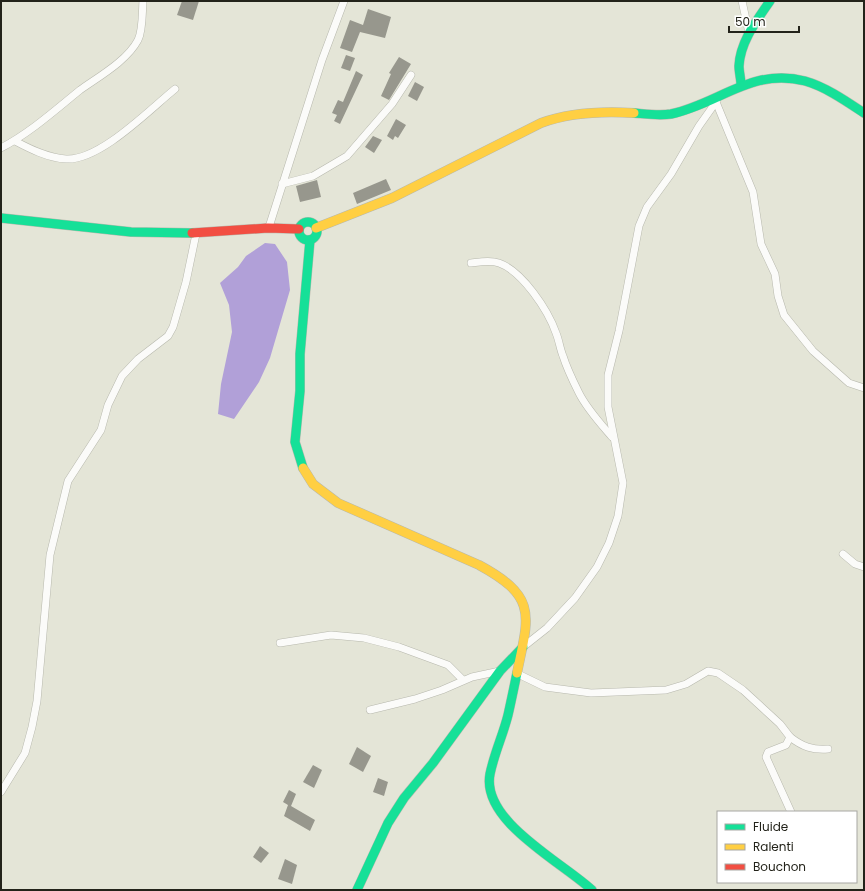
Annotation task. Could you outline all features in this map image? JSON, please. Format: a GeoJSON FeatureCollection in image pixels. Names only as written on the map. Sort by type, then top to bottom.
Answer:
{"type":"FeatureCollection","features":[{"type":"Feature","properties":{"kind":"main road"},"geometry":{"type":"LineString","coordinates":[[741,85],[739,66],[749,33],[770,1]]}},
{"type":"Feature","properties":{"kind":"main road"},"geometry":{"type":"LineString","coordinates":[[316,228],[345,219],[432,179],[530,128],[550,119],[568,114],[582,113],[655,116],[674,113],[716,99],[741,85],[774,76],[795,77],[816,84],[864,113]]}},
{"type":"Feature","properties":{"kind":"main road"},"geometry":{"type":"LineString","coordinates":[[1,218],[163,234],[196,234],[269,226],[299,229]]}},
{"type":"Feature","properties":{"kind":"main road"},"geometry":{"type":"LineString","coordinates":[[310,240],[305,240],[301,236],[299,229],[303,223],[308,222],[313,224],[316,228]]}},
{"type":"Feature","properties":{"kind":"main road"},"geometry":{"type":"LineString","coordinates":[[316,228],[314,237],[310,240],[300,354],[300,392],[295,442],[303,468],[313,484],[338,503],[479,565],[501,577],[514,588],[523,603],[527,624],[518,674],[490,775],[492,794],[501,814],[513,829],[578,877],[592,890]]}},
{"type":"Feature","properties":{"kind":"main road"},"geometry":{"type":"LineString","coordinates":[[357,890],[388,823],[404,798],[433,763],[500,671],[523,647]]}},
{"type":"Feature","properties":{"kind":"street"},"geometry":{"type":"LineString","coordinates":[[1,148],[15,141],[113,68],[133,48],[138,40],[140,32],[143,1]]}},
{"type":"Feature","properties":{"kind":"street"},"geometry":{"type":"LineString","coordinates":[[269,226],[322,60],[344,1]]}},
{"type":"Feature","properties":{"kind":"street"},"geometry":{"type":"LineString","coordinates":[[742,1],[749,33]]}},
{"type":"Feature","properties":{"kind":"street"},"geometry":{"type":"LineString","coordinates":[[282,184],[313,176],[347,156],[392,104],[411,75]]}},
{"type":"Feature","properties":{"kind":"street"},"geometry":{"type":"LineString","coordinates":[[15,141],[31,149],[54,157],[67,159],[81,157],[110,142],[175,89]]}},
{"type":"Feature","properties":{"kind":"street"},"geometry":{"type":"LineString","coordinates":[[716,99],[752,192],[761,244],[775,274],[778,296],[784,315],[813,351],[849,382],[864,388]]}},
{"type":"Feature","properties":{"kind":"street"},"geometry":{"type":"LineString","coordinates":[[523,647],[548,628],[575,598],[597,567],[609,543],[618,516],[623,491],[622,474],[608,407],[608,375],[619,331],[642,216],[671,174],[716,99]]}},
{"type":"Feature","properties":{"kind":"street"},"geometry":{"type":"LineString","coordinates":[[1,792],[25,753],[32,726],[37,701],[50,555],[68,481],[101,430],[108,405],[122,376],[138,359],[168,336],[173,327],[186,282],[196,234]]}},
{"type":"Feature","properties":{"kind":"street"},"geometry":{"type":"LineString","coordinates":[[471,264],[483,261],[499,263],[517,274],[531,291],[546,310],[556,333],[562,355],[580,395],[614,439]]}},
{"type":"Feature","properties":{"kind":"street"},"geometry":{"type":"LineString","coordinates":[[843,554],[864,568]]}},
{"type":"Feature","properties":{"kind":"street"},"geometry":{"type":"LineString","coordinates":[[280,643],[331,635],[364,638],[399,647],[448,665],[463,680]]}},
{"type":"Feature","properties":{"kind":"street"},"geometry":{"type":"LineString","coordinates":[[370,710],[415,699],[442,690],[463,680],[500,671]]}},
{"type":"Feature","properties":{"kind":"street"},"geometry":{"type":"LineString","coordinates":[[518,674],[545,687],[591,694],[666,690],[686,684],[708,671],[718,673],[743,690],[780,724],[790,737],[799,744],[813,750],[828,749]]}},
{"type":"Feature","properties":{"kind":"street"},"geometry":{"type":"LineString","coordinates":[[790,737],[786,745],[768,752],[766,757],[791,811]]}},
{"type":"Feature","properties":{"kind":"shaded area"},"geometry":{"type":"Polygon","coordinates":[[[265,243],[275,244],[287,262],[290,290],[270,358],[259,382],[234,419],[218,414],[221,384],[232,332],[229,305],[220,283],[238,267],[246,256],[265,243]]]}},
{"type":"Feature","properties":{"kind":"building"},"geometry":{"type":"Polygon","coordinates":[[[182,1],[199,1],[193,20],[177,15],[182,1]]]}},
{"type":"Feature","properties":{"kind":"building"},"geometry":{"type":"Polygon","coordinates":[[[368,9],[391,17],[385,38],[360,32],[352,52],[340,48],[350,20],[363,25],[368,9]]]}},
{"type":"Feature","properties":{"kind":"building"},"geometry":{"type":"Polygon","coordinates":[[[346,55],[355,58],[350,71],[341,68],[346,55]]]}},
{"type":"Feature","properties":{"kind":"building"},"geometry":{"type":"Polygon","coordinates":[[[399,57],[411,64],[389,100],[381,96],[391,74],[389,73],[399,57]]]}},
{"type":"Feature","properties":{"kind":"building"},"geometry":{"type":"Polygon","coordinates":[[[356,71],[363,75],[340,124],[334,121],[337,115],[332,113],[338,100],[343,102],[356,71]]]}},
{"type":"Feature","properties":{"kind":"building"},"geometry":{"type":"Polygon","coordinates":[[[415,82],[424,87],[417,101],[408,96],[415,82]]]}},
{"type":"Feature","properties":{"kind":"building"},"geometry":{"type":"Polygon","coordinates":[[[396,119],[406,125],[398,138],[395,136],[393,140],[387,136],[396,119]]]}},
{"type":"Feature","properties":{"kind":"building"},"geometry":{"type":"Polygon","coordinates":[[[373,136],[382,140],[374,153],[365,147],[373,136]]]}},
{"type":"Feature","properties":{"kind":"building"},"geometry":{"type":"Polygon","coordinates":[[[386,179],[391,190],[357,204],[353,193],[386,179]]]}},
{"type":"Feature","properties":{"kind":"building"},"geometry":{"type":"Polygon","coordinates":[[[317,180],[321,197],[300,202],[296,186],[317,180]]]}},
{"type":"Feature","properties":{"kind":"building"},"geometry":{"type":"Polygon","coordinates":[[[357,747],[371,756],[363,772],[349,764],[357,747]]]}},
{"type":"Feature","properties":{"kind":"building"},"geometry":{"type":"Polygon","coordinates":[[[313,765],[322,770],[314,788],[303,782],[313,765]]]}},
{"type":"Feature","properties":{"kind":"building"},"geometry":{"type":"Polygon","coordinates":[[[378,778],[388,782],[384,796],[373,792],[378,778]]]}},
{"type":"Feature","properties":{"kind":"building"},"geometry":{"type":"Polygon","coordinates":[[[289,790],[296,794],[291,806],[315,820],[310,831],[284,816],[288,805],[283,802],[289,790]]]}},
{"type":"Feature","properties":{"kind":"building"},"geometry":{"type":"Polygon","coordinates":[[[260,846],[269,853],[261,863],[253,857],[260,846]]]}},
{"type":"Feature","properties":{"kind":"building"},"geometry":{"type":"Polygon","coordinates":[[[285,859],[297,865],[292,884],[278,879],[285,859]]]}},
{"type":"Feature","properties":{"kind":"traffic: fast"},"geometry":{"type":"LineString","coordinates":[[741,85],[739,66],[742,48],[750,32],[770,1]]}},
{"type":"Feature","properties":{"kind":"traffic: fast"},"geometry":{"type":"LineString","coordinates":[[634,113],[657,115],[671,114],[705,103],[736,88],[768,79],[786,78],[805,81],[821,87],[864,113]]}},
{"type":"Feature","properties":{"kind":"traffic: fast"},"geometry":{"type":"LineString","coordinates":[[1,218],[131,232],[192,233]]}},
{"type":"Feature","properties":{"kind":"traffic: fast"},"geometry":{"type":"LineString","coordinates":[[308,222],[314,225],[317,231],[314,237],[308,240],[302,237],[299,231],[302,225],[308,222]]}},
{"type":"Feature","properties":{"kind":"traffic: fast"},"geometry":{"type":"LineString","coordinates":[[303,468],[295,442],[300,391],[300,354],[310,240]]}},
{"type":"Feature","properties":{"kind":"traffic: fast"},"geometry":{"type":"LineString","coordinates":[[357,890],[388,823],[404,798],[433,763],[500,671],[523,647]]}},
{"type":"Feature","properties":{"kind":"traffic: fast"},"geometry":{"type":"LineString","coordinates":[[517,673],[504,730],[490,774],[491,791],[498,808],[510,824],[526,839],[592,890]]}},
{"type":"Feature","properties":{"kind":"traffic: slow"},"geometry":{"type":"LineString","coordinates":[[316,228],[392,198],[541,123],[552,119],[587,113],[634,113]]}},
{"type":"Feature","properties":{"kind":"traffic: slow"},"geometry":{"type":"LineString","coordinates":[[303,468],[313,484],[338,503],[479,565],[498,576],[512,587],[520,598],[525,609],[526,622],[517,673]]}},
{"type":"Feature","properties":{"kind":"traffic: jam"},"geometry":{"type":"LineString","coordinates":[[192,233],[268,228],[299,229]]}}]}
